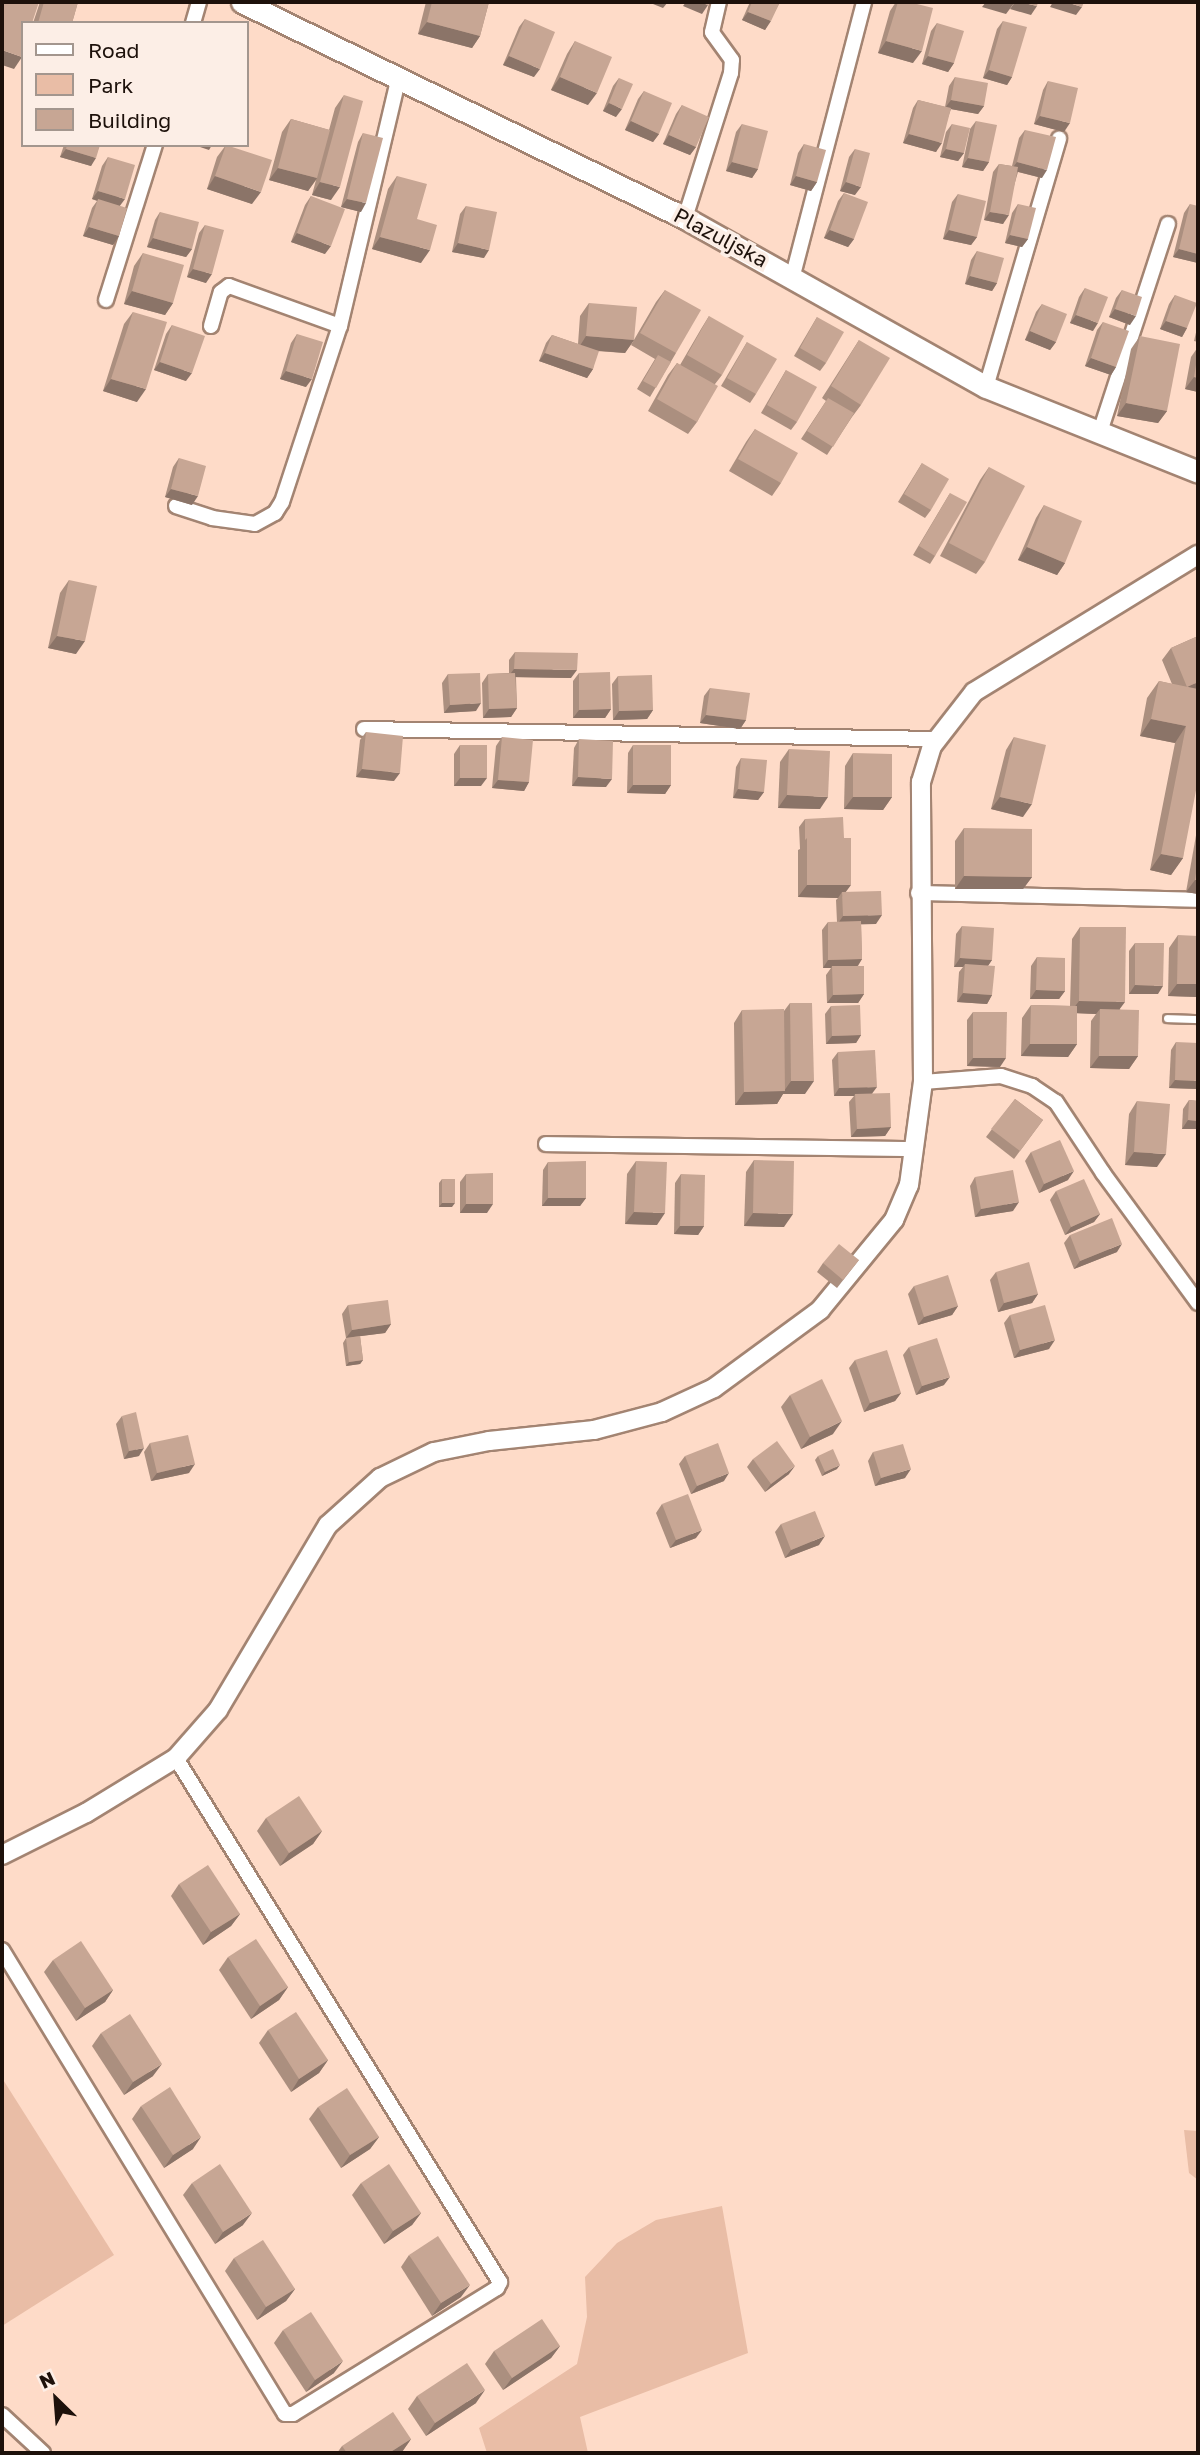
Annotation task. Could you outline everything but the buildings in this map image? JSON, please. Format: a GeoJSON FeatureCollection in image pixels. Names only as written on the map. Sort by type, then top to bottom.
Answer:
{"type":"FeatureCollection","features":[{"type":"Feature","properties":{"kind":"main road","name":"Plazuljska"},"geometry":{"type":"LineString","coordinates":[[242,2],[685,218],[793,275],[986,387],[1099,435],[1198,472]]}},
{"type":"Feature","properties":{"kind":"street"},"geometry":{"type":"LineString","coordinates":[[194,21],[199,2]]}},
{"type":"Feature","properties":{"kind":"street"},"geometry":{"type":"LineString","coordinates":[[685,218],[731,73],[732,60],[712,32],[719,2]]}},
{"type":"Feature","properties":{"kind":"street"},"geometry":{"type":"LineString","coordinates":[[793,275],[864,2]]}},
{"type":"Feature","properties":{"kind":"street"},"geometry":{"type":"LineString","coordinates":[[176,506],[239,524],[255,524],[275,513],[282,502],[340,326],[398,80]]}},
{"type":"Feature","properties":{"kind":"street"},"geometry":{"type":"LineString","coordinates":[[986,387],[1059,139]]}},
{"type":"Feature","properties":{"kind":"street"},"geometry":{"type":"LineString","coordinates":[[107,300],[154,147]]}},
{"type":"Feature","properties":{"kind":"street"},"geometry":{"type":"LineString","coordinates":[[1099,435],[1168,224]]}},
{"type":"Feature","properties":{"kind":"street"},"geometry":{"type":"LineString","coordinates":[[211,326],[221,292],[229,286],[340,326]]}},
{"type":"Feature","properties":{"kind":"street"},"geometry":{"type":"LineString","coordinates":[[2,1855],[86,1813],[176,1758],[218,1710],[328,1525],[380,1478],[434,1452],[489,1441],[594,1430],[662,1412],[713,1388],[820,1310],[859,1267],[894,1220],[909,1185],[923,1082],[918,893],[920,782],[939,739],[974,692],[1198,555]]}},
{"type":"Feature","properties":{"kind":"street"},"geometry":{"type":"LineString","coordinates":[[364,729],[939,739]]}},
{"type":"Feature","properties":{"kind":"street"},"geometry":{"type":"LineString","coordinates":[[918,893],[1198,900]]}},
{"type":"Feature","properties":{"kind":"street"},"geometry":{"type":"LineString","coordinates":[[923,1082],[1001,1076],[1032,1086],[1056,1102],[1198,1303]]}},
{"type":"Feature","properties":{"kind":"street"},"geometry":{"type":"LineString","coordinates":[[546,1144],[915,1149]]}},
{"type":"Feature","properties":{"kind":"street"},"geometry":{"type":"LineString","coordinates":[[2,1950],[285,2414],[293,2414],[497,2288],[500,2282],[176,1758]]}},
{"type":"Feature","properties":{"kind":"street"},"geometry":{"type":"LineString","coordinates":[[2,2414],[43,2453]]}},
{"type":"Feature","properties":{"kind":"lane"},"geometry":{"type":"LineString","coordinates":[[1167,1018],[1198,1019]]}},
{"type":"Feature","properties":{"kind":"green space"},"geometry":{"type":"Polygon","coordinates":[[[2,2078],[114,2255],[2,2326],[2,2078]]]}},
{"type":"Feature","properties":{"kind":"green space"},"geometry":{"type":"Polygon","coordinates":[[[1184,2130],[1198,2131],[1198,2180],[1189,2173],[1184,2130]]]}},
{"type":"Feature","properties":{"kind":"green space"},"geometry":{"type":"Polygon","coordinates":[[[722,2206],[748,2353],[580,2417],[588,2453],[487,2453],[479,2428],[577,2364],[587,2317],[585,2277],[617,2243],[656,2220],[722,2206]]]}}]}
